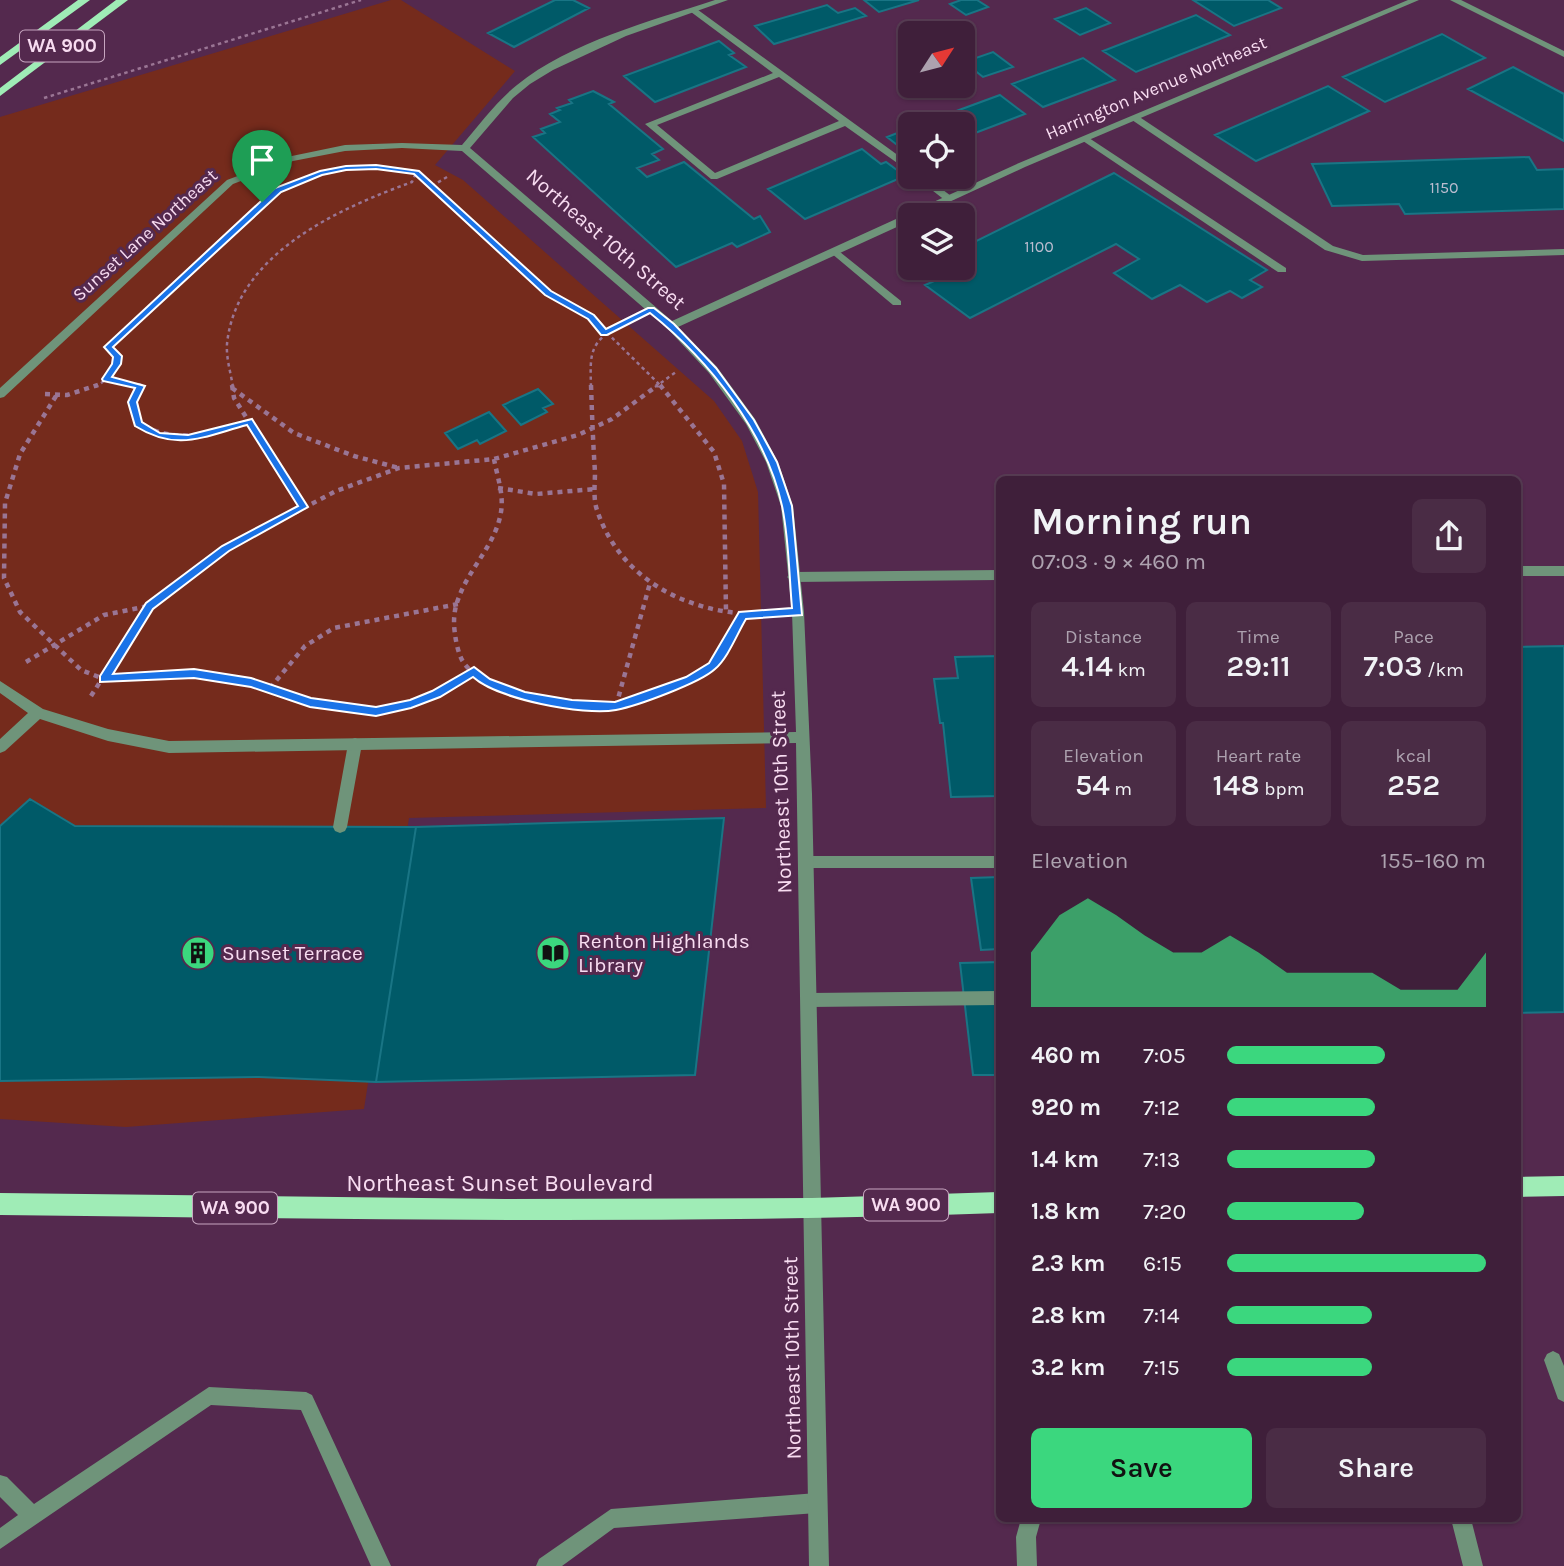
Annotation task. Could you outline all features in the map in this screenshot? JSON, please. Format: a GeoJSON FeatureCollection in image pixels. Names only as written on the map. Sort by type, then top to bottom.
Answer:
{"type":"FeatureCollection","features":[{"type":"Feature","properties":{"kind":"main road","name":"WA 900"},"geometry":{"type":"LineString","coordinates":[[0,62],[85,0]]}},
{"type":"Feature","properties":{"kind":"main road","name":"WA 900"},"geometry":{"type":"LineString","coordinates":[[0,93],[123,0]]}},
{"type":"Feature","properties":{"kind":"main road"},"geometry":{"type":"LineString","coordinates":[[1521,1186],[1564,1186]]}},
{"type":"Feature","properties":{"kind":"main road","name":"Northeast Sunset Boulevard"},"geometry":{"type":"LineString","coordinates":[[0,1204],[493,1210],[812,1209],[996,1202]]}},
{"type":"Feature","properties":{"kind":"street"},"geometry":{"type":"LineString","coordinates":[[465,148],[502,104],[526,83],[600,44],[724,0]]}},
{"type":"Feature","properties":{"kind":"street","name":"Harrington Avenue Northeast"},"geometry":{"type":"LineString","coordinates":[[939,203],[1415,0]]}},
{"type":"Feature","properties":{"kind":"street"},"geometry":{"type":"LineString","coordinates":[[1454,0],[1564,54]]}},
{"type":"Feature","properties":{"kind":"street"},"geometry":{"type":"LineString","coordinates":[[694,10],[898,160]]}},
{"type":"Feature","properties":{"kind":"street"},"geometry":{"type":"LineString","coordinates":[[780,73],[650,124],[714,177],[846,122]]}},
{"type":"Feature","properties":{"kind":"street"},"geometry":{"type":"LineString","coordinates":[[1135,118],[1329,248],[1346,255],[1362,258],[1564,252]]}},
{"type":"Feature","properties":{"kind":"street"},"geometry":{"type":"LineString","coordinates":[[1086,139],[1282,270]]}},
{"type":"Feature","properties":{"kind":"street","name":"Sunset Lane Northeast"},"geometry":{"type":"LineString","coordinates":[[0,394],[230,182],[264,166],[348,146],[398,144],[465,148]]}},
{"type":"Feature","properties":{"kind":"street","name":"Northeast 10th Street"},"geometry":{"type":"LineString","coordinates":[[465,148],[671,326],[713,370],[751,422],[772,462],[787,506],[798,612],[803,737],[819,1566]]}},
{"type":"Feature","properties":{"kind":"street"},"geometry":{"type":"LineString","coordinates":[[937,189],[950,198]]}},
{"type":"Feature","properties":{"kind":"street","name":"Harrington Avenue Northeast"},"geometry":{"type":"LineString","coordinates":[[671,326],[898,222]]}},
{"type":"Feature","properties":{"kind":"street"},"geometry":{"type":"LineString","coordinates":[[835,251],[897,303]]}},
{"type":"Feature","properties":{"kind":"street"},"geometry":{"type":"LineString","coordinates":[[1521,571],[1564,570]]}},
{"type":"Feature","properties":{"kind":"street"},"geometry":{"type":"LineString","coordinates":[[793,577],[996,575]]}},
{"type":"Feature","properties":{"kind":"street"},"geometry":{"type":"LineString","coordinates":[[0,686],[38,713],[108,735],[169,747],[803,737]]}},
{"type":"Feature","properties":{"kind":"street"},"geometry":{"type":"LineString","coordinates":[[0,747],[38,713]]}},
{"type":"Feature","properties":{"kind":"street"},"geometry":{"type":"LineString","coordinates":[[340,827],[355,744]]}},
{"type":"Feature","properties":{"kind":"street"},"geometry":{"type":"LineString","coordinates":[[806,862],[996,862]]}},
{"type":"Feature","properties":{"kind":"street"},"geometry":{"type":"LineString","coordinates":[[810,1000],[996,998]]}},
{"type":"Feature","properties":{"kind":"street"},"geometry":{"type":"LineString","coordinates":[[1553,1360],[1564,1393]]}},
{"type":"Feature","properties":{"kind":"street"},"geometry":{"type":"LineString","coordinates":[[0,1539],[209,1396],[306,1401],[381,1566]]}},
{"type":"Feature","properties":{"kind":"street"},"geometry":{"type":"LineString","coordinates":[[0,1484],[33,1517]]}},
{"type":"Feature","properties":{"kind":"street"},"geometry":{"type":"LineString","coordinates":[[546,1566],[611,1519],[817,1503]]}},
{"type":"Feature","properties":{"kind":"street"},"geometry":{"type":"LineString","coordinates":[[1027,1566],[1026,1536],[1030,1522]]}},
{"type":"Feature","properties":{"kind":"street"},"geometry":{"type":"LineString","coordinates":[[1462,1522],[1473,1566]]}},
{"type":"Feature","properties":{"kind":"path"},"geometry":{"type":"LineString","coordinates":[[39,99],[361,0]]}},
{"type":"Feature","properties":{"kind":"path"},"geometry":{"type":"LineString","coordinates":[[408,171],[416,172],[548,293],[591,317],[604,333],[660,385],[714,452],[724,484],[726,612]]}},
{"type":"Feature","properties":{"kind":"path"},"geometry":{"type":"LineString","coordinates":[[303,507],[234,398],[227,345],[237,309],[253,276],[312,227],[363,200],[412,182],[416,172]]}},
{"type":"Feature","properties":{"kind":"path"},"geometry":{"type":"LineString","coordinates":[[108,347],[270,196]]}},
{"type":"Feature","properties":{"kind":"path"},"geometry":{"type":"LineString","coordinates":[[651,310],[604,333],[593,344],[590,355],[596,508],[613,542],[638,574],[671,596],[743,615],[798,612]]}},
{"type":"Feature","properties":{"kind":"path"},"geometry":{"type":"LineString","coordinates":[[10,385],[66,397],[88,390],[106,379],[117,364],[118,356],[108,347],[66,333]]}},
{"type":"Feature","properties":{"kind":"path"},"geometry":{"type":"LineString","coordinates":[[88,700],[149,606],[226,548],[336,491],[399,468],[494,459],[544,446],[592,428],[612,419],[698,354]]}},
{"type":"Feature","properties":{"kind":"path"},"geometry":{"type":"LineString","coordinates":[[106,379],[141,386],[133,402],[138,424],[158,436],[188,438],[249,421]]}},
{"type":"Feature","properties":{"kind":"path"},"geometry":{"type":"LineString","coordinates":[[231,388],[294,433],[355,456],[399,468]]}},
{"type":"Feature","properties":{"kind":"path"},"geometry":{"type":"LineString","coordinates":[[56,396],[20,454],[5,503],[4,578],[20,612],[81,670],[104,679],[194,673],[251,682],[310,703],[376,711],[411,704],[436,694],[474,671]]}},
{"type":"Feature","properties":{"kind":"path"},"geometry":{"type":"LineString","coordinates":[[494,459],[501,511],[488,551],[462,587],[453,620],[462,661],[486,682],[524,696],[572,704],[616,706],[690,680],[713,666],[743,615]]}},
{"type":"Feature","properties":{"kind":"path"},"geometry":{"type":"LineString","coordinates":[[498,488],[536,494],[595,489]]}},
{"type":"Feature","properties":{"kind":"path"},"geometry":{"type":"LineString","coordinates":[[616,706],[650,583]]}},
{"type":"Feature","properties":{"kind":"path"},"geometry":{"type":"LineString","coordinates":[[270,689],[303,645],[316,636],[334,628],[458,604]]}},
{"type":"Feature","properties":{"kind":"path"},"geometry":{"type":"LineString","coordinates":[[26,662],[104,615],[149,606]]}},
{"type":"Feature","properties":{"kind":"shaded area"},"geometry":{"type":"Polygon","coordinates":[[[391,0],[401,0],[515,71],[435,165],[463,180],[714,401],[742,441],[758,492],[766,808],[409,818],[364,1109],[126,1127],[0,1119],[0,117],[391,0]]]}},
{"type":"Feature","properties":{"kind":"building"},"geometry":{"type":"Polygon","coordinates":[[[555,0],[573,0],[589,8],[514,47],[488,33],[555,0]]]}},
{"type":"Feature","properties":{"kind":"building"},"geometry":{"type":"Polygon","coordinates":[[[864,0],[919,0],[879,12],[864,0]]]}},
{"type":"Feature","properties":{"kind":"building"},"geometry":{"type":"Polygon","coordinates":[[[961,0],[977,0],[988,7],[966,15],[950,4],[961,0]]]}},
{"type":"Feature","properties":{"kind":"building"},"geometry":{"type":"Polygon","coordinates":[[[1193,0],[1268,0],[1281,8],[1234,26],[1193,0]]]}},
{"type":"Feature","properties":{"kind":"building"},"geometry":{"type":"Polygon","coordinates":[[[827,5],[838,13],[855,8],[866,16],[774,44],[755,26],[827,5]]]}},
{"type":"Feature","properties":{"kind":"building"},"geometry":{"type":"Polygon","coordinates":[[[1086,8],[1110,23],[1080,35],[1055,19],[1086,8]]]}},
{"type":"Feature","properties":{"kind":"building"},"geometry":{"type":"Polygon","coordinates":[[[1196,15],[1230,35],[1136,72],[1103,51],[1196,15]]]}},
{"type":"Feature","properties":{"kind":"building"},"geometry":{"type":"Polygon","coordinates":[[[1442,34],[1485,58],[1385,102],[1343,77],[1442,34]]]}},
{"type":"Feature","properties":{"kind":"building"},"geometry":{"type":"Polygon","coordinates":[[[719,41],[734,53],[729,55],[746,67],[655,102],[624,76],[719,41]]]}},
{"type":"Feature","properties":{"kind":"building"},"geometry":{"type":"Polygon","coordinates":[[[993,52],[1013,67],[983,77],[975,71],[975,58],[993,52]]]}},
{"type":"Feature","properties":{"kind":"building"},"geometry":{"type":"Polygon","coordinates":[[[1083,58],[1115,80],[1043,107],[1012,84],[1083,58]]]}},
{"type":"Feature","properties":{"kind":"building"},"geometry":{"type":"Polygon","coordinates":[[[1513,67],[1564,94],[1564,141],[1468,89],[1513,67]]]}},
{"type":"Feature","properties":{"kind":"building"},"geometry":{"type":"Polygon","coordinates":[[[1328,86],[1369,111],[1256,161],[1215,135],[1328,86]]]}},
{"type":"Feature","properties":{"kind":"building"},"geometry":{"type":"Polygon","coordinates":[[[593,91],[614,102],[609,104],[663,149],[652,154],[659,160],[637,168],[647,177],[684,162],[754,219],[760,216],[770,232],[737,247],[732,243],[676,267],[533,137],[545,133],[541,129],[560,122],[550,114],[560,110],[557,108],[572,103],[569,100],[593,91]]]}},
{"type":"Feature","properties":{"kind":"building"},"geometry":{"type":"Polygon","coordinates":[[[1000,95],[1025,114],[975,133],[975,112],[954,112],[1000,95]]]}},
{"type":"Feature","properties":{"kind":"building"},"geometry":{"type":"Polygon","coordinates":[[[898,133],[898,146],[887,137],[898,133]]]}},
{"type":"Feature","properties":{"kind":"building"},"geometry":{"type":"Polygon","coordinates":[[[862,149],[881,164],[886,162],[898,171],[898,179],[805,219],[768,189],[862,149]]]}},
{"type":"Feature","properties":{"kind":"building"},"geometry":{"type":"Polygon","coordinates":[[[1529,157],[1537,170],[1564,169],[1564,209],[1405,214],[1399,204],[1332,206],[1312,164],[1529,157]]]}},
{"type":"Feature","properties":{"kind":"building"},"geometry":{"type":"Polygon","coordinates":[[[1114,173],[1267,270],[1250,280],[1262,287],[1242,298],[1230,291],[1207,302],[1180,285],[1152,299],[1114,273],[1139,259],[1116,244],[970,318],[925,285],[937,280],[975,280],[975,242],[1114,173]]]}},
{"type":"Feature","properties":{"kind":"building"},"geometry":{"type":"Polygon","coordinates":[[[538,389],[553,404],[543,408],[547,412],[521,425],[503,405],[538,389]]]}},
{"type":"Feature","properties":{"kind":"building"},"geometry":{"type":"Polygon","coordinates":[[[489,412],[506,431],[480,444],[477,440],[458,449],[445,433],[489,412]]]}},
{"type":"Feature","properties":{"kind":"building"},"geometry":{"type":"Polygon","coordinates":[[[1564,646],[1564,1012],[1521,1013],[1521,647],[1564,646]]]}},
{"type":"Feature","properties":{"kind":"building"},"geometry":{"type":"Polygon","coordinates":[[[996,656],[996,796],[951,797],[943,723],[940,723],[934,679],[958,678],[955,657],[996,656]]]}},
{"type":"Feature","properties":{"kind":"building","name":"Sunset Terrace"},"geometry":{"type":"Polygon","coordinates":[[[30,799],[75,826],[416,827],[376,1082],[259,1077],[0,1081],[0,826],[30,799]]]}},
{"type":"Feature","properties":{"kind":"building","name":"Renton Highlands Library"},"geometry":{"type":"Polygon","coordinates":[[[724,818],[695,1075],[376,1082],[416,827],[724,818]]]}},
{"type":"Feature","properties":{"kind":"building"},"geometry":{"type":"Polygon","coordinates":[[[996,877],[996,949],[981,950],[971,878],[996,877]]]}},
{"type":"Feature","properties":{"kind":"building"},"geometry":{"type":"Polygon","coordinates":[[[996,962],[996,1075],[973,1075],[960,963],[996,962]]]}},
{"type":"Feature","properties":{"kind":"place","name":"Sunset Terrace"},"geometry":{"type":"Point","coordinates":[198,953]}},
{"type":"Feature","properties":{"kind":"place","name":"Renton Highlands Library"},"geometry":{"type":"Point","coordinates":[553,953]}},
{"type":"Feature","properties":{"kind":"route"},"geometry":{"type":"LineString","coordinates":[[376,167],[416,172],[548,293],[591,317],[604,333],[651,310],[671,326],[713,370],[751,422],[772,462],[787,506],[798,612],[743,615],[713,666],[690,680],[616,706],[572,704],[524,696],[486,682],[474,671],[436,694],[411,704],[376,711],[310,703],[251,682],[194,673],[104,679],[149,606],[226,548],[303,507],[249,421],[214,433],[188,438],[170,439],[158,436],[138,424],[133,402],[141,386],[106,379],[112,374],[118,356],[108,347],[262,202],[278,190],[320,173],[346,168],[376,167]]}}]}
